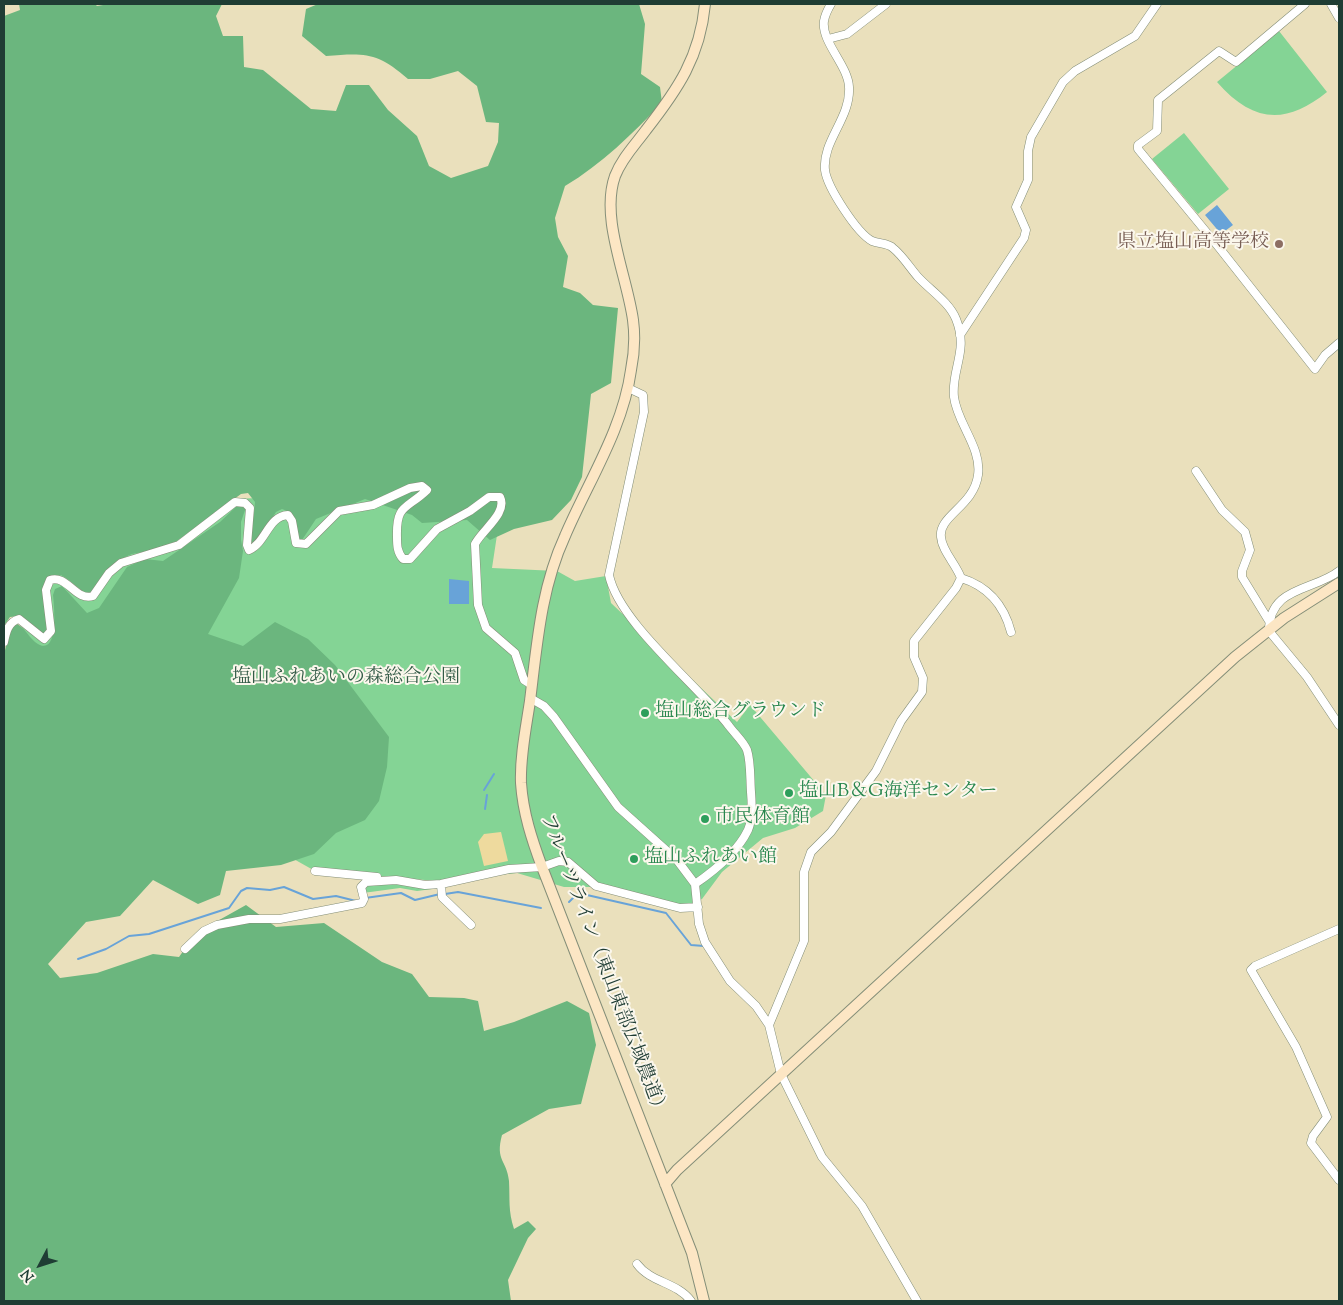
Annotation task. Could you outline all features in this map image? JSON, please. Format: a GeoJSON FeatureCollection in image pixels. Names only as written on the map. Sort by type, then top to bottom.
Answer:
{"type":"FeatureCollection","features":[{"type":"Feature","properties":{"kind":"street","name":"フルーツライン（東山東部広域農道）"},"geometry":{"type":"LineString","coordinates":[[704,1301],[692,1253],[542,867],[527,822],[522,786],[522,762],[542,610],[550,574],[564,536],[616,427],[632,368],[633,321],[611,214],[611,194],[615,177],[626,156],[677,89],[686,73],[694,56],[702,28],[705,4]]}},
{"type":"Feature","properties":{"kind":"street"},"geometry":{"type":"LineString","coordinates":[[831,4],[824,23],[828,39],[846,75],[849,88],[844,117],[827,155],[825,168],[828,182],[840,205],[867,237],[892,247],[949,308],[957,321],[961,357],[954,395],[974,450],[979,470],[973,493],[946,520],[941,530],[941,537],[961,578],[990,592],[1005,613],[1011,632]]}},
{"type":"Feature","properties":{"kind":"street"},"geometry":{"type":"LineString","coordinates":[[828,39],[847,34],[886,4]]}},
{"type":"Feature","properties":{"kind":"street"},"geometry":{"type":"LineString","coordinates":[[960,335],[1024,238],[1026,230],[1016,207],[1028,180],[1029,145],[1063,82],[1075,71],[1135,36],[1158,4]]}},
{"type":"Feature","properties":{"kind":"street"},"geometry":{"type":"LineString","coordinates":[[1305,4],[1236,62],[1218,50],[1158,100],[1157,131],[1138,145],[1138,150],[1218,244],[1315,369],[1325,355],[1339,343]]}},
{"type":"Feature","properties":{"kind":"street"},"geometry":{"type":"LineString","coordinates":[[1330,4],[1339,18]]}},
{"type":"Feature","properties":{"kind":"street"},"geometry":{"type":"LineString","coordinates":[[628,388],[644,394],[644,412],[609,575],[611,584],[625,608],[654,645],[722,716],[747,750],[752,805],[748,829],[737,846],[718,866],[695,884]]}},
{"type":"Feature","properties":{"kind":"street"},"geometry":{"type":"LineString","coordinates":[[1196,471],[1222,510],[1245,532],[1250,550],[1242,571],[1242,577],[1269,626],[1339,724]]}},
{"type":"Feature","properties":{"kind":"street"},"geometry":{"type":"LineString","coordinates":[[4,642],[7,630],[12,622],[19,619],[44,639],[51,630],[46,590],[50,580],[60,580],[83,596],[93,596],[109,572],[121,563],[179,545],[235,502],[245,503],[250,508],[247,545],[249,550],[257,546],[275,520],[281,516],[288,516],[292,521],[296,543],[306,544],[339,511],[372,505],[410,488],[422,486],[427,490],[416,501],[404,508],[396,519],[397,544],[402,560],[410,559],[436,529],[470,512],[489,497],[500,497],[502,502],[501,511],[479,534],[475,544],[478,605],[486,628],[516,653],[524,680],[532,685]]}},
{"type":"Feature","properties":{"kind":"street"},"geometry":{"type":"LineString","coordinates":[[1269,626],[1279,601],[1302,587],[1329,579],[1339,571]]}},
{"type":"Feature","properties":{"kind":"street"},"geometry":{"type":"LineString","coordinates":[[769,1025],[804,941],[804,872],[807,861],[811,852],[832,832],[876,771],[901,721],[922,692],[923,678],[914,657],[914,640],[956,588],[961,578]]}},
{"type":"Feature","properties":{"kind":"street"},"geometry":{"type":"LineString","coordinates":[[666,1184],[677,1170],[1269,626],[1339,583]]}},
{"type":"Feature","properties":{"kind":"street"},"geometry":{"type":"LineString","coordinates":[[530,698],[544,706],[554,717],[618,807],[677,860],[695,884],[702,933],[714,958],[730,981],[756,1006],[769,1025],[781,1074],[822,1157],[862,1206],[917,1301]]}},
{"type":"Feature","properties":{"kind":"street"},"geometry":{"type":"LineString","coordinates":[[315,871],[441,886],[509,869],[542,867],[558,861],[568,862],[596,886],[680,908],[698,907]]}},
{"type":"Feature","properties":{"kind":"street"},"geometry":{"type":"LineString","coordinates":[[185,949],[204,931],[217,925],[249,920],[280,919],[342,906],[362,904],[364,896],[361,887],[366,882],[396,880]]}},
{"type":"Feature","properties":{"kind":"street"},"geometry":{"type":"LineString","coordinates":[[441,886],[442,897],[470,925]]}},
{"type":"Feature","properties":{"kind":"street"},"geometry":{"type":"LineString","coordinates":[[1339,929],[1255,966],[1251,970],[1296,1047],[1314,1084],[1327,1117],[1313,1136],[1311,1143],[1339,1180]]}},
{"type":"Feature","properties":{"kind":"street"},"geometry":{"type":"LineString","coordinates":[[637,1264],[649,1276],[682,1292],[691,1301]]}},
{"type":"Feature","properties":{"kind":"green space"},"geometry":{"type":"Polygon","coordinates":[[[19,4],[95,4],[97,6],[109,4],[222,4],[216,16],[223,36],[243,36],[244,67],[263,70],[311,109],[336,111],[346,85],[369,85],[388,110],[417,136],[429,166],[451,178],[488,166],[498,142],[499,123],[486,122],[477,86],[458,71],[430,79],[408,79],[388,64],[370,56],[326,56],[302,36],[306,9],[318,4],[639,4],[645,24],[641,74],[660,87],[662,103],[604,158],[565,186],[555,218],[558,237],[568,256],[563,287],[580,293],[593,305],[618,308],[611,383],[591,394],[582,477],[571,500],[552,520],[514,529],[490,540],[467,520],[422,523],[412,515],[365,499],[316,519],[302,540],[298,538],[293,517],[282,509],[276,512],[256,542],[250,542],[250,523],[254,514],[255,502],[248,493],[241,494],[167,548],[159,551],[132,554],[120,561],[90,595],[61,575],[48,580],[47,634],[42,635],[24,618],[15,616],[10,617],[4,626],[4,16],[20,10],[19,4]]]}},
{"type":"Feature","properties":{"kind":"green space"},"geometry":{"type":"Polygon","coordinates":[[[1279,31],[1327,92],[1312,103],[1297,110],[1269,115],[1256,112],[1243,105],[1217,82],[1279,31]]]}},
{"type":"Feature","properties":{"kind":"green space"},"geometry":{"type":"Polygon","coordinates":[[[1184,133],[1229,189],[1198,214],[1152,159],[1184,133]]]}},
{"type":"Feature","properties":{"kind":"green space","name":"塩山ふれあいの森総合公園"},"geometry":{"type":"Polygon","coordinates":[[[406,492],[502,502],[492,568],[557,571],[575,581],[606,576],[611,603],[737,722],[750,705],[826,795],[823,811],[795,828],[763,838],[722,872],[702,899],[680,908],[595,887],[564,887],[517,873],[437,881],[315,871],[203,808],[37,667],[19,619],[50,580],[116,521],[236,501],[233,499],[406,492]]]}},
{"type":"Feature","properties":{"kind":"green space"},"geometry":{"type":"Polygon","coordinates":[[[239,504],[246,507],[241,522],[243,551],[239,578],[208,634],[243,646],[275,622],[308,639],[335,665],[389,737],[387,767],[379,801],[365,820],[336,833],[314,854],[281,865],[226,871],[220,895],[198,904],[153,880],[120,916],[86,922],[48,964],[60,978],[97,973],[153,954],[179,957],[196,933],[246,905],[276,927],[324,923],[382,962],[412,974],[429,997],[464,998],[478,1001],[484,1031],[514,1022],[567,1001],[589,1013],[596,1045],[581,1104],[549,1109],[502,1135],[500,1150],[508,1174],[510,1210],[514,1229],[528,1221],[536,1229],[528,1238],[508,1280],[511,1301],[4,1301],[4,655],[9,631],[15,623],[24,629],[35,642],[43,646],[49,644],[54,629],[53,595],[55,589],[62,586],[87,613],[99,608],[127,567],[145,559],[163,561],[220,522],[239,504]]]}},
{"type":"Feature","properties":{"kind":"green space"},"geometry":{"type":"Polygon","coordinates":[[[374,881],[440,888],[417,891],[400,888],[363,893],[366,882],[374,881]]]}},
{"type":"Feature","properties":{"kind":"sand"},"geometry":{"type":"Polygon","coordinates":[[[501,832],[508,861],[484,866],[478,842],[484,834],[501,832]]]}},
{"type":"Feature","properties":{"kind":"water"},"geometry":{"type":"Polygon","coordinates":[[[1217,205],[1233,225],[1221,234],[1205,215],[1217,205]]]}},
{"type":"Feature","properties":{"kind":"water"},"geometry":{"type":"Polygon","coordinates":[[[449,579],[469,581],[469,604],[449,604],[449,579]]]}},
{"type":"Feature","properties":{"kind":"waterway"},"geometry":{"type":"LineString","coordinates":[[484,790],[494,774]]}},
{"type":"Feature","properties":{"kind":"waterway"},"geometry":{"type":"LineString","coordinates":[[485,809],[487,795]]}},
{"type":"Feature","properties":{"kind":"waterway"},"geometry":{"type":"LineString","coordinates":[[78,959],[106,949],[129,936],[149,934],[229,908],[241,891],[247,888],[270,890],[284,887],[313,899],[336,896],[356,901]]}},
{"type":"Feature","properties":{"kind":"waterway"},"geometry":{"type":"LineString","coordinates":[[445,894],[458,892],[541,908]]}},
{"type":"Feature","properties":{"kind":"waterway"},"geometry":{"type":"LineString","coordinates":[[365,898],[401,893],[415,900],[440,894]]}},
{"type":"Feature","properties":{"kind":"waterway"},"geometry":{"type":"LineString","coordinates":[[569,902],[574,897],[587,895],[666,913],[691,945],[704,946]]}},
{"type":"Feature","properties":{"kind":"place","name":"県立塩山高等学校"},"geometry":{"type":"Point","coordinates":[1279,244]}},
{"type":"Feature","properties":{"kind":"place","name":"塩山総合グラウンド"},"geometry":{"type":"Point","coordinates":[645,713]}},
{"type":"Feature","properties":{"kind":"place","name":"塩山B＆G海洋センター"},"geometry":{"type":"Point","coordinates":[789,793]}},
{"type":"Feature","properties":{"kind":"place","name":"市民体育館"},"geometry":{"type":"Point","coordinates":[705,819]}},
{"type":"Feature","properties":{"kind":"place","name":"塩山ふれあい館"},"geometry":{"type":"Point","coordinates":[634,859]}}]}
